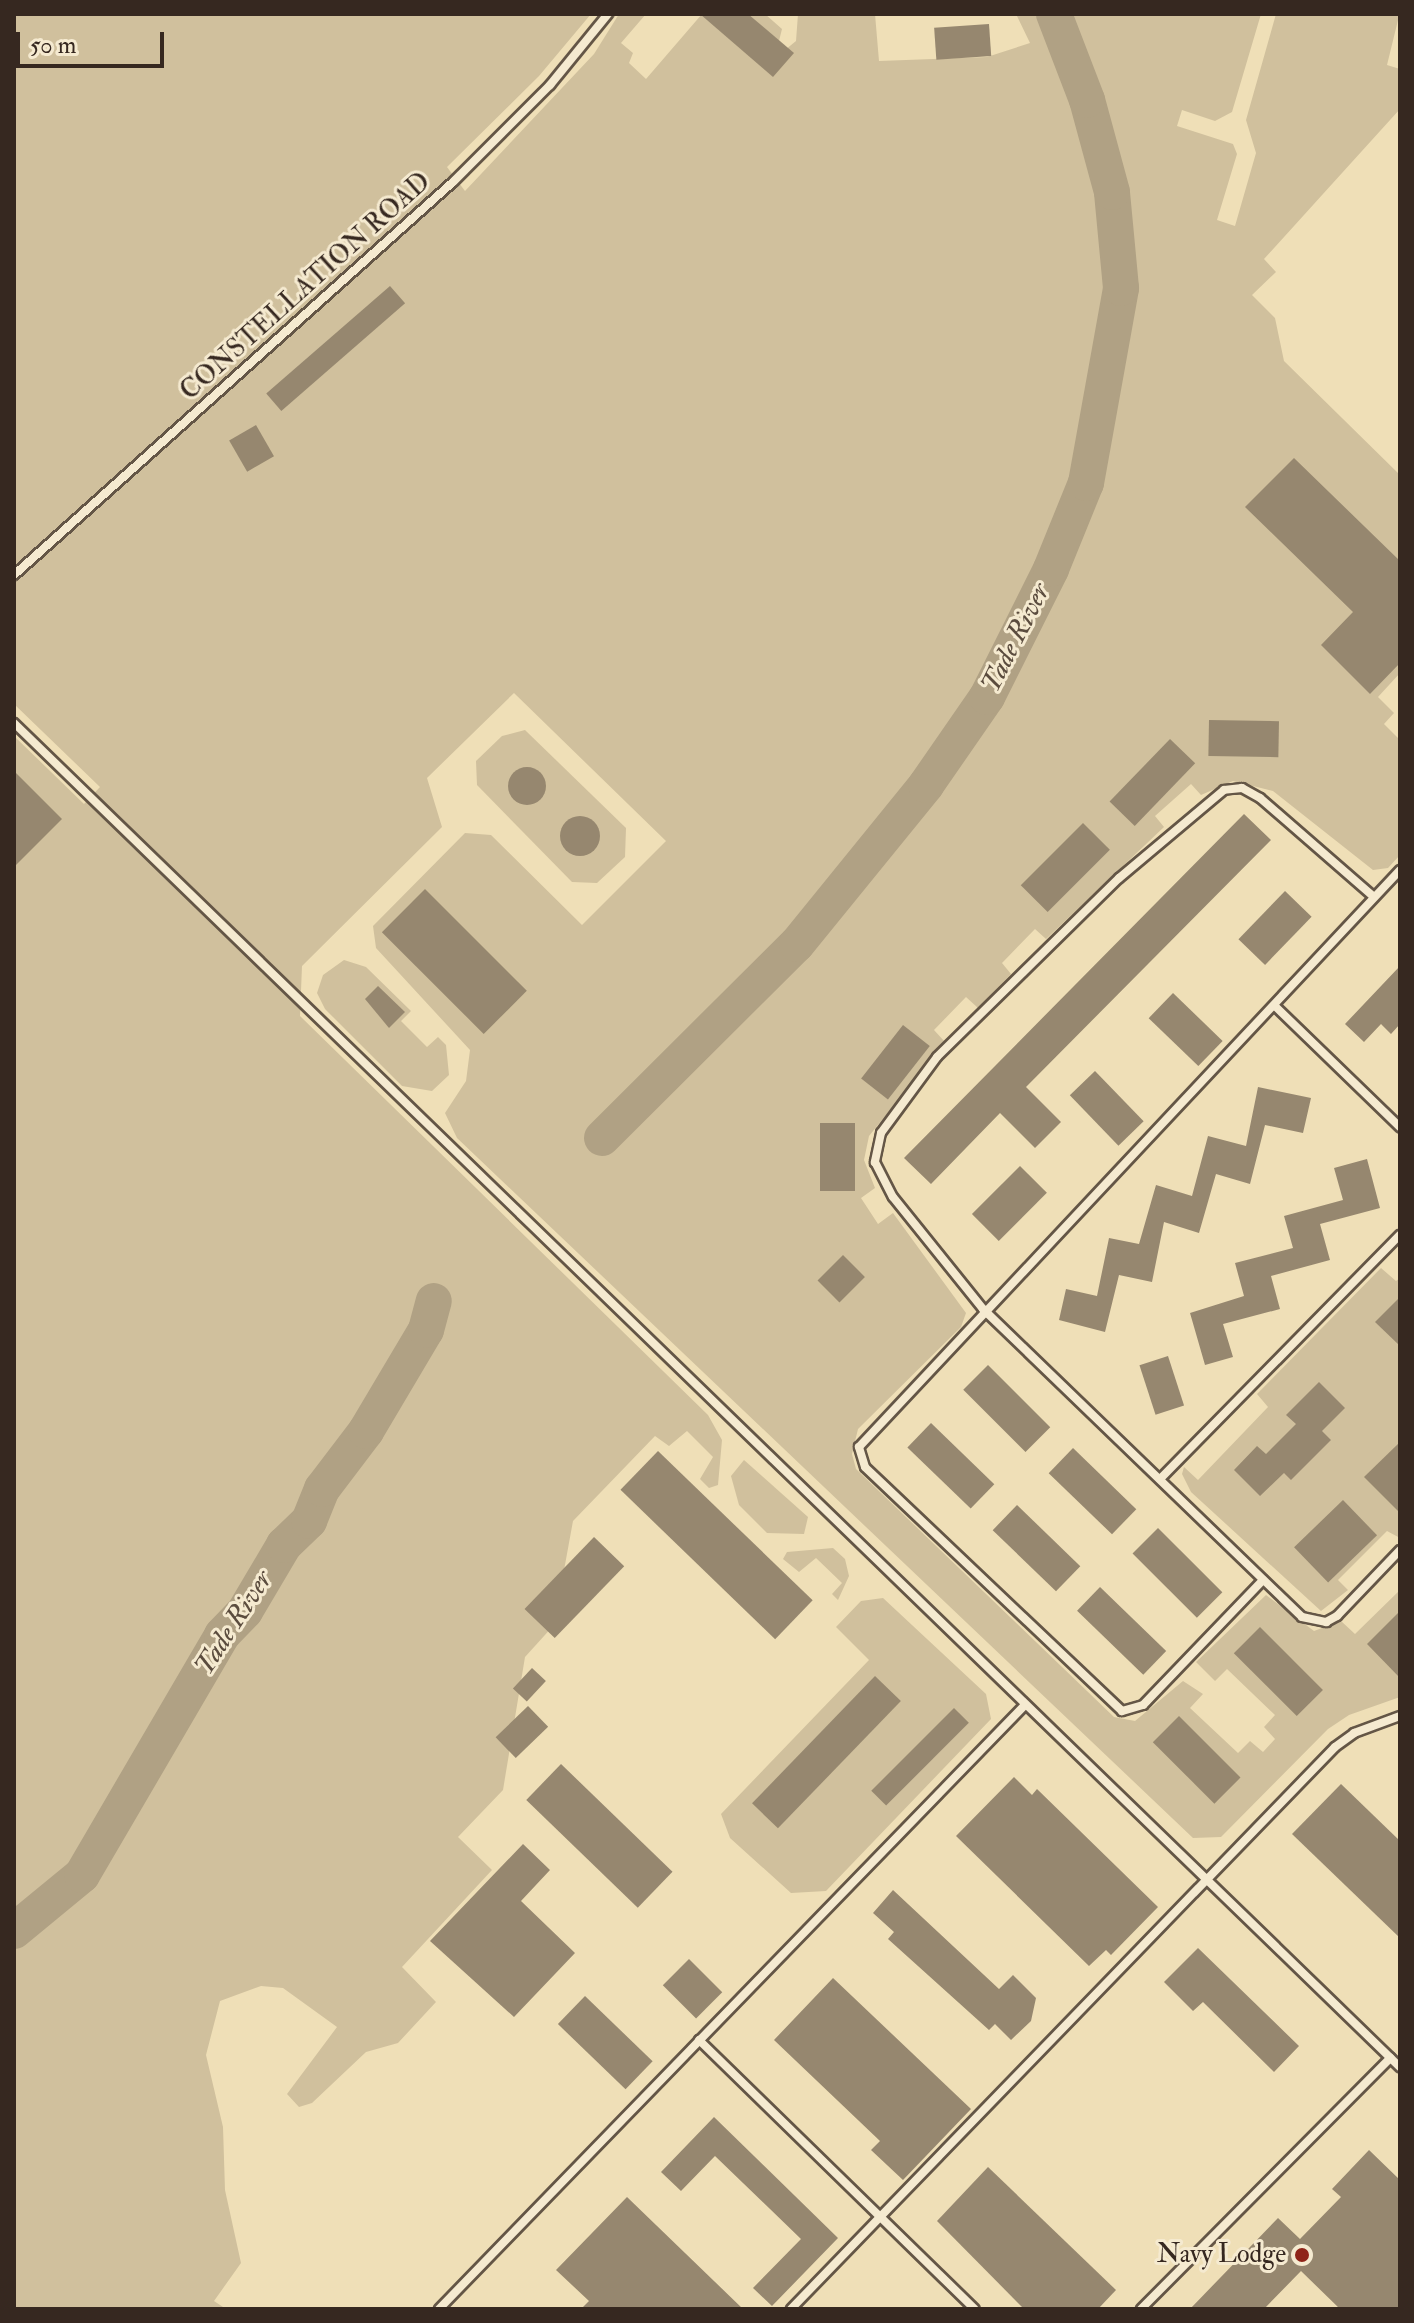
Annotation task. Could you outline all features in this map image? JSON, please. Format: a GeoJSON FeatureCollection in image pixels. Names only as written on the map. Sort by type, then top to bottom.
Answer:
{"type":"FeatureCollection","features":[{"type":"Feature","properties":{"kind":"lane","name":"CONSTELLATION ROAD"},"geometry":{"type":"LineString","coordinates":[[14,575],[454,181],[550,85],[608,14]]}},
{"type":"Feature","properties":{"kind":"lane"},"geometry":{"type":"LineString","coordinates":[[14,723],[1400,2067]]}},
{"type":"Feature","properties":{"kind":"lane"},"geometry":{"type":"LineString","coordinates":[[1374,897],[1260,798],[1242,788],[1224,790],[1119,878],[937,1057],[881,1133],[875,1162],[893,1197],[983,1309],[1302,1617],[1326,1622],[1400,1550]]}},
{"type":"Feature","properties":{"kind":"lane"},"geometry":{"type":"LineString","coordinates":[[1263,1580],[1133,1711],[1109,1704],[860,1458],[863,1436],[1276,1007],[1293,979],[1400,870]]}},
{"type":"Feature","properties":{"kind":"lane"},"geometry":{"type":"LineString","coordinates":[[1276,1007],[1400,1127]]}},
{"type":"Feature","properties":{"kind":"lane"},"geometry":{"type":"LineString","coordinates":[[1160,1479],[1400,1235]]}},
{"type":"Feature","properties":{"kind":"lane"},"geometry":{"type":"LineString","coordinates":[[439,2309],[1025,1705]]}},
{"type":"Feature","properties":{"kind":"lane"},"geometry":{"type":"LineString","coordinates":[[791,2309],[1335,1747],[1354,1733],[1400,1716]]}},
{"type":"Feature","properties":{"kind":"lane"},"geometry":{"type":"LineString","coordinates":[[699,2040],[975,2309]]}},
{"type":"Feature","properties":{"kind":"lane"},"geometry":{"type":"LineString","coordinates":[[1141,2309],[1390,2058]]}},
{"type":"Feature","properties":{"kind":"shaded area"},"geometry":{"type":"Polygon","coordinates":[[[14,14],[591,14],[539,76],[447,167],[465,191],[594,54],[619,14],[646,14],[621,43],[633,53],[629,63],[646,79],[702,14],[765,14],[782,29],[778,45],[785,50],[796,41],[798,14],[875,14],[879,61],[987,57],[1030,43],[1016,14],[1261,14],[1232,112],[1215,121],[1182,110],[1177,126],[1233,144],[1237,154],[1217,220],[1235,226],[1256,153],[1246,120],[1276,14],[1399,16],[1387,65],[1400,69],[1400,109],[1264,259],[1276,272],[1252,295],[1275,318],[1284,361],[1400,475],[1400,673],[1378,697],[1394,713],[1384,724],[1400,740],[1400,855],[1388,868],[1373,870],[1273,791],[1233,781],[1201,795],[1191,784],[1155,816],[1164,827],[1046,939],[1035,929],[1002,963],[1011,974],[978,1008],[966,997],[934,1030],[945,1042],[869,1136],[864,1160],[875,1188],[861,1198],[878,1224],[893,1213],[966,1313],[961,1327],[858,1429],[852,1454],[856,1469],[1114,1717],[1135,1721],[1183,1681],[1203,1694],[1190,1708],[1238,1753],[1250,1741],[1263,1752],[1275,1739],[1264,1727],[1275,1715],[1227,1669],[1215,1681],[1196,1662],[1266,1595],[1314,1631],[1341,1621],[1355,1634],[1400,1590],[1400,1697],[1349,1715],[1328,1729],[1221,1837],[1193,1838],[457,1138],[445,1113],[466,1081],[470,1050],[376,948],[373,926],[465,833],[491,835],[582,925],[666,841],[514,693],[427,778],[442,827],[302,966],[300,1016],[708,1415],[722,1440],[718,1485],[709,1488],[700,1479],[713,1457],[687,1431],[669,1446],[655,1436],[573,1521],[554,1625],[525,1657],[503,1790],[458,1837],[492,1870],[402,1967],[436,2002],[398,2043],[366,2052],[312,2103],[299,2107],[287,2094],[337,2027],[283,1988],[261,1986],[220,2001],[206,2055],[223,2127],[225,2190],[241,2263],[214,2301],[226,2309],[14,2309],[14,736],[84,804],[100,787],[14,704],[14,14]]]}},
{"type":"Feature","properties":{"kind":"shaded area"},"geometry":{"type":"Polygon","coordinates":[[[525,730],[626,828],[625,857],[597,883],[572,882],[477,785],[476,761],[502,736],[525,730]]]}},
{"type":"Feature","properties":{"kind":"shaded area"},"geometry":{"type":"Polygon","coordinates":[[[344,960],[366,967],[411,1011],[401,1021],[427,1047],[438,1037],[446,1045],[449,1075],[432,1091],[402,1086],[325,1009],[317,993],[323,975],[344,960]]]}},
{"type":"Feature","properties":{"kind":"shaded area"},"geometry":{"type":"Polygon","coordinates":[[[1381,1268],[1396,1281],[1400,1278],[1400,1538],[1387,1531],[1338,1580],[1348,1590],[1321,1611],[1191,1492],[1182,1474],[1184,1467],[1198,1480],[1268,1407],[1257,1394],[1381,1268]]]}},
{"type":"Feature","properties":{"kind":"shaded area"},"geometry":{"type":"Polygon","coordinates":[[[744,1460],[808,1517],[804,1534],[767,1533],[739,1505],[731,1476],[744,1460]]]}},
{"type":"Feature","properties":{"kind":"shaded area"},"geometry":{"type":"Polygon","coordinates":[[[833,1548],[845,1559],[849,1576],[838,1600],[832,1594],[842,1583],[816,1558],[799,1572],[783,1559],[787,1552],[833,1548]]]}},
{"type":"Feature","properties":{"kind":"shaded area"},"geometry":{"type":"Polygon","coordinates":[[[883,1598],[986,1694],[991,1719],[826,1891],[791,1893],[730,1838],[721,1814],[869,1660],[836,1627],[861,1601],[883,1598]]]}},
{"type":"Feature","properties":{"kind":"building"},"geometry":{"type":"Polygon","coordinates":[[[700,14],[748,14],[794,53],[773,77],[700,14]]]}},
{"type":"Feature","properties":{"kind":"building"},"geometry":{"type":"Polygon","coordinates":[[[989,24],[991,56],[936,60],[934,28],[989,24]]]}},
{"type":"Feature","properties":{"kind":"building"},"geometry":{"type":"Polygon","coordinates":[[[390,286],[405,303],[281,411],[266,394],[390,286]]]}},
{"type":"Feature","properties":{"kind":"building"},"geometry":{"type":"Polygon","coordinates":[[[256,425],[274,456],[247,472],[229,440],[256,425]]]}},
{"type":"Feature","properties":{"kind":"building"},"geometry":{"type":"Polygon","coordinates":[[[1294,458],[1400,561],[1400,663],[1370,694],[1321,645],[1353,612],[1245,507],[1294,458]]]}},
{"type":"Feature","properties":{"kind":"building"},"geometry":{"type":"Polygon","coordinates":[[[1209,720],[1279,721],[1278,757],[1208,756],[1209,720]]]}},
{"type":"Feature","properties":{"kind":"building"},"geometry":{"type":"Polygon","coordinates":[[[1170,739],[1195,763],[1135,826],[1110,802],[1170,739]]]}},
{"type":"Feature","properties":{"kind":"building"},"geometry":{"type":"Polygon","coordinates":[[[527,767],[541,772],[546,786],[541,800],[527,805],[513,800],[508,786],[513,772],[527,767]]]}},
{"type":"Feature","properties":{"kind":"building"},"geometry":{"type":"Polygon","coordinates":[[[14,771],[62,819],[14,867],[14,771]]]}},
{"type":"Feature","properties":{"kind":"building"},"geometry":{"type":"Polygon","coordinates":[[[1244,814],[1271,840],[1026,1087],[1061,1122],[1035,1148],[1000,1113],[931,1184],[904,1158],[1244,814]]]}},
{"type":"Feature","properties":{"kind":"building"},"geometry":{"type":"Polygon","coordinates":[[[580,816],[594,822],[600,836],[594,850],[580,856],[566,850],[560,836],[566,822],[580,816]]]}},
{"type":"Feature","properties":{"kind":"building"},"geometry":{"type":"Polygon","coordinates":[[[1083,823],[1110,850],[1048,912],[1021,885],[1083,823]]]}},
{"type":"Feature","properties":{"kind":"building"},"geometry":{"type":"Polygon","coordinates":[[[425,889],[527,991],[484,1034],[382,932],[425,889]]]}},
{"type":"Feature","properties":{"kind":"building"},"geometry":{"type":"Polygon","coordinates":[[[1285,891],[1312,917],[1265,965],[1238,939],[1285,891]]]}},
{"type":"Feature","properties":{"kind":"building"},"geometry":{"type":"Polygon","coordinates":[[[1400,966],[1400,1024],[1391,1034],[1381,1024],[1364,1042],[1345,1024],[1400,966]]]}},
{"type":"Feature","properties":{"kind":"building"},"geometry":{"type":"Polygon","coordinates":[[[378,986],[405,1012],[389,1028],[365,999],[378,986]]]}},
{"type":"Feature","properties":{"kind":"building"},"geometry":{"type":"Polygon","coordinates":[[[1173,993],[1223,1041],[1198,1066],[1149,1018],[1173,993]]]}},
{"type":"Feature","properties":{"kind":"building"},"geometry":{"type":"Polygon","coordinates":[[[903,1025],[930,1046],[888,1100],[861,1079],[903,1025]]]}},
{"type":"Feature","properties":{"kind":"building"},"geometry":{"type":"Polygon","coordinates":[[[1095,1071],[1144,1121],[1118,1146],[1070,1095],[1095,1071]]]}},
{"type":"Feature","properties":{"kind":"building"},"geometry":{"type":"Polygon","coordinates":[[[1258,1087],[1311,1098],[1303,1133],[1265,1125],[1250,1184],[1216,1174],[1199,1233],[1164,1222],[1152,1282],[1119,1275],[1105,1332],[1059,1320],[1066,1289],[1097,1296],[1109,1238],[1139,1244],[1156,1185],[1192,1196],[1208,1136],[1246,1146],[1258,1087]]]}},
{"type":"Feature","properties":{"kind":"building"},"geometry":{"type":"Polygon","coordinates":[[[820,1123],[855,1123],[855,1191],[820,1191],[820,1123]]]}},
{"type":"Feature","properties":{"kind":"building"},"geometry":{"type":"Polygon","coordinates":[[[1367,1159],[1380,1208],[1320,1224],[1330,1260],[1271,1276],[1280,1309],[1223,1324],[1233,1357],[1205,1365],[1190,1313],[1244,1296],[1235,1263],[1293,1248],[1284,1216],[1343,1200],[1334,1168],[1367,1159]]]}},
{"type":"Feature","properties":{"kind":"building"},"geometry":{"type":"Polygon","coordinates":[[[1020,1166],[1047,1193],[999,1241],[972,1214],[1020,1166]]]}},
{"type":"Feature","properties":{"kind":"building"},"geometry":{"type":"Polygon","coordinates":[[[843,1255],[865,1277],[839,1302],[818,1280],[843,1255]]]}},
{"type":"Feature","properties":{"kind":"building"},"geometry":{"type":"Polygon","coordinates":[[[1400,1297],[1400,1346],[1375,1322],[1400,1297]]]}},
{"type":"Feature","properties":{"kind":"building"},"geometry":{"type":"Polygon","coordinates":[[[1168,1356],[1184,1405],[1156,1415],[1139,1365],[1168,1356]]]}},
{"type":"Feature","properties":{"kind":"building"},"geometry":{"type":"Polygon","coordinates":[[[988,1365],[1050,1427],[1025,1452],[963,1390],[988,1365]]]}},
{"type":"Feature","properties":{"kind":"building"},"geometry":{"type":"Polygon","coordinates":[[[1319,1382],[1345,1408],[1322,1431],[1331,1440],[1291,1480],[1284,1473],[1260,1496],[1234,1470],[1257,1446],[1266,1454],[1296,1424],[1286,1415],[1319,1382]]]}},
{"type":"Feature","properties":{"kind":"building"},"geometry":{"type":"Polygon","coordinates":[[[931,1423],[994,1484],[971,1509],[907,1447],[931,1423]]]}},
{"type":"Feature","properties":{"kind":"building"},"geometry":{"type":"Polygon","coordinates":[[[1400,1442],[1400,1513],[1364,1477],[1400,1442]]]}},
{"type":"Feature","properties":{"kind":"building"},"geometry":{"type":"Polygon","coordinates":[[[1073,1448],[1136,1509],[1112,1534],[1049,1473],[1073,1448]]]}},
{"type":"Feature","properties":{"kind":"building"},"geometry":{"type":"Polygon","coordinates":[[[658,1451],[813,1600],[775,1639],[620,1490],[658,1451]]]}},
{"type":"Feature","properties":{"kind":"building"},"geometry":{"type":"Polygon","coordinates":[[[1343,1500],[1377,1535],[1328,1582],[1294,1547],[1343,1500]]]}},
{"type":"Feature","properties":{"kind":"building"},"geometry":{"type":"Polygon","coordinates":[[[1017,1505],[1080,1566],[1056,1591],[993,1530],[1017,1505]]]}},
{"type":"Feature","properties":{"kind":"building"},"geometry":{"type":"Polygon","coordinates":[[[1158,1528],[1222,1592],[1197,1618],[1133,1553],[1158,1528]]]}},
{"type":"Feature","properties":{"kind":"building"},"geometry":{"type":"Polygon","coordinates":[[[594,1537],[624,1566],[555,1638],[525,1609],[594,1537]]]}},
{"type":"Feature","properties":{"kind":"building"},"geometry":{"type":"Polygon","coordinates":[[[1100,1587],[1166,1651],[1143,1675],[1077,1611],[1100,1587]]]}},
{"type":"Feature","properties":{"kind":"building"},"geometry":{"type":"Polygon","coordinates":[[[1400,1611],[1400,1678],[1367,1644],[1400,1611]]]}},
{"type":"Feature","properties":{"kind":"building"},"geometry":{"type":"Polygon","coordinates":[[[1260,1627],[1323,1690],[1297,1716],[1234,1653],[1260,1627]]]}},
{"type":"Feature","properties":{"kind":"building"},"geometry":{"type":"Polygon","coordinates":[[[532,1668],[546,1681],[527,1701],[513,1688],[532,1668]]]}},
{"type":"Feature","properties":{"kind":"building"},"geometry":{"type":"Polygon","coordinates":[[[875,1676],[901,1701],[778,1828],[752,1803],[875,1676]]]}},
{"type":"Feature","properties":{"kind":"building"},"geometry":{"type":"Polygon","coordinates":[[[528,1706],[548,1727],[516,1758],[496,1737],[528,1706]]]}},
{"type":"Feature","properties":{"kind":"building"},"geometry":{"type":"Polygon","coordinates":[[[954,1708],[969,1723],[886,1806],[871,1791],[954,1708]]]}},
{"type":"Feature","properties":{"kind":"building"},"geometry":{"type":"Polygon","coordinates":[[[1179,1716],[1241,1778],[1214,1804],[1153,1742],[1179,1716]]]}},
{"type":"Feature","properties":{"kind":"building"},"geometry":{"type":"Polygon","coordinates":[[[561,1764],[672,1872],[638,1908],[526,1800],[561,1764]]]}},
{"type":"Feature","properties":{"kind":"building"},"geometry":{"type":"Polygon","coordinates":[[[1014,1777],[1032,1795],[1037,1789],[1158,1907],[1111,1955],[1106,1950],[1089,1966],[956,1836],[1014,1777]]]}},
{"type":"Feature","properties":{"kind":"building"},"geometry":{"type":"Polygon","coordinates":[[[1341,1784],[1400,1841],[1400,1938],[1292,1834],[1341,1784]]]}},
{"type":"Feature","properties":{"kind":"building"},"geometry":{"type":"Polygon","coordinates":[[[523,1844],[550,1870],[521,1901],[575,1953],[514,2017],[430,1941],[523,1844]]]}},
{"type":"Feature","properties":{"kind":"building"},"geometry":{"type":"Polygon","coordinates":[[[893,1890],[999,1989],[1013,1975],[1036,1998],[1031,2021],[1011,2040],[995,2024],[989,2030],[888,1939],[894,1932],[873,1913],[893,1890]]]}},
{"type":"Feature","properties":{"kind":"building"},"geometry":{"type":"Polygon","coordinates":[[[1198,1948],[1299,2046],[1274,2072],[1203,2002],[1193,2011],[1164,1982],[1198,1948]]]}},
{"type":"Feature","properties":{"kind":"building"},"geometry":{"type":"Polygon","coordinates":[[[689,1959],[722,1992],[696,2018],[663,1985],[689,1959]]]}},
{"type":"Feature","properties":{"kind":"building"},"geometry":{"type":"Polygon","coordinates":[[[833,1978],[971,2109],[903,2180],[871,2150],[880,2141],[774,2040],[833,1978]]]}},
{"type":"Feature","properties":{"kind":"building"},"geometry":{"type":"Polygon","coordinates":[[[585,1996],[653,2061],[626,2089],[558,2024],[585,1996]]]}},
{"type":"Feature","properties":{"kind":"building"},"geometry":{"type":"Polygon","coordinates":[[[714,2117],[838,2238],[772,2306],[753,2288],[801,2239],[715,2156],[681,2191],[661,2172],[714,2117]]]}},
{"type":"Feature","properties":{"kind":"building","name":"Navy Lodge"},"geometry":{"type":"Polygon","coordinates":[[[1369,2150],[1400,2180],[1400,2309],[1340,2309],[1301,2271],[1264,2309],[1190,2309],[1278,2218],[1300,2239],[1341,2197],[1332,2189],[1369,2150]]]}},
{"type":"Feature","properties":{"kind":"building"},"geometry":{"type":"Polygon","coordinates":[[[988,2167],[1116,2290],[1098,2309],[1024,2309],[937,2221],[988,2167]]]}},
{"type":"Feature","properties":{"kind":"building"},"geometry":{"type":"Polygon","coordinates":[[[627,2197],[743,2309],[581,2309],[589,2301],[556,2270],[627,2197]]]}},
{"type":"Feature","properties":{"kind":"waterway","name":"Tade River"},"geometry":{"type":"LineString","coordinates":[[602,1138],[797,944],[926,785],[987,697],[1051,569],[1086,483],[1121,288],[1112,192],[1087,100],[1054,14]]}},
{"type":"Feature","properties":{"kind":"waterway","name":"Tade River"},"geometry":{"type":"LineString","coordinates":[[14,1931],[82,1875],[222,1635],[245,1611],[284,1545],[309,1521],[322,1489],[366,1431],[426,1330],[434,1301]]}},
{"type":"Feature","properties":{"kind":"place","name":"Navy Lodge"},"geometry":{"type":"Point","coordinates":[1302,2255]}}]}
